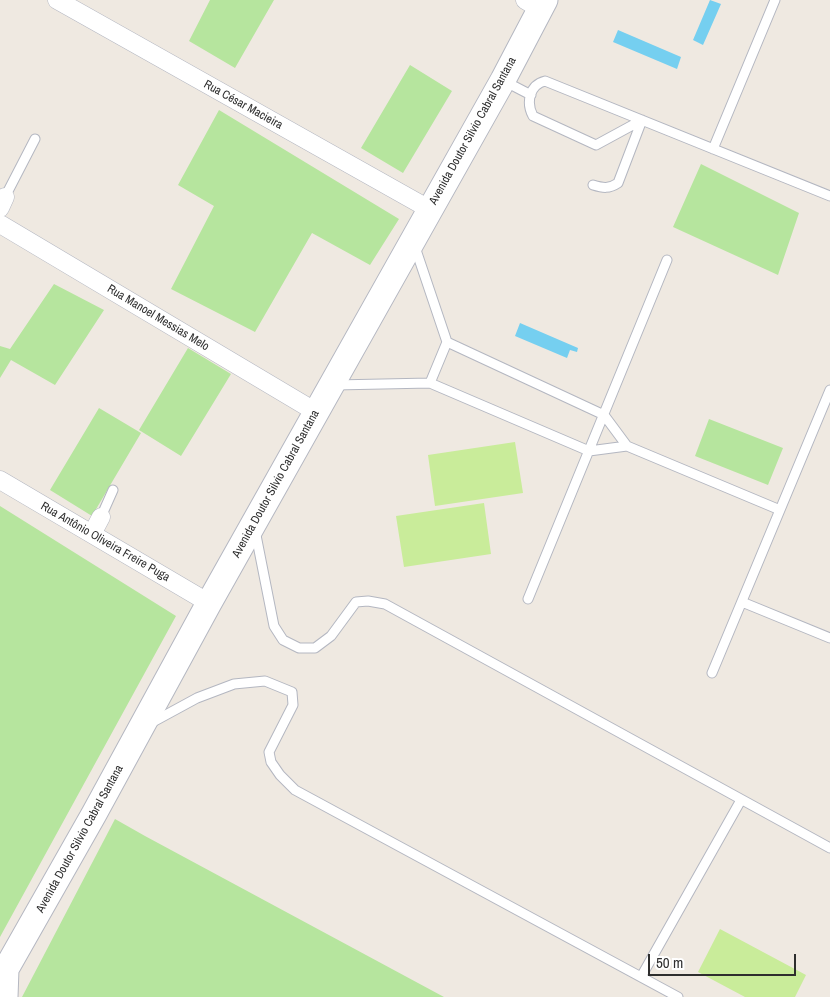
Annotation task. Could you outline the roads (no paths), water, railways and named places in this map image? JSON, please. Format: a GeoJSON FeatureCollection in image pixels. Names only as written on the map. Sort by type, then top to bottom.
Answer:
{"type":"FeatureCollection","features":[{"type":"Feature","properties":{"kind":"street","name":"Rua César Macieira"},"geometry":{"type":"LineString","coordinates":[[57,0],[429,209]]}},
{"type":"Feature","properties":{"kind":"street","name":"Avenida Doutor Silvio Cabral Santana"},"geometry":{"type":"LineString","coordinates":[[5,997],[3,971],[142,728],[209,603],[503,80],[537,3]]}},
{"type":"Feature","properties":{"kind":"street","name":"Rua Manoel Messias Melo"},"geometry":{"type":"LineString","coordinates":[[0,224],[316,412]]}},
{"type":"Feature","properties":{"kind":"street","name":"Rua Antônio Oliveira Freire Puga"},"geometry":{"type":"LineString","coordinates":[[0,480],[209,603]]}},
{"type":"Feature","properties":{"kind":"street"},"geometry":{"type":"LineString","coordinates":[[92,534],[101,517]]}},
{"type":"Feature","properties":{"kind":"lane"},"geometry":{"type":"LineString","coordinates":[[714,149],[775,0]]}},
{"type":"Feature","properties":{"kind":"lane"},"geometry":{"type":"LineString","coordinates":[[503,80],[530,94]]}},
{"type":"Feature","properties":{"kind":"lane"},"geometry":{"type":"LineString","coordinates":[[642,120],[596,145],[533,116],[530,110],[530,94],[533,88],[545,81],[642,120],[714,149],[830,196]]}},
{"type":"Feature","properties":{"kind":"lane"},"geometry":{"type":"LineString","coordinates":[[593,184],[603,188],[612,187],[618,183],[642,120]]}},
{"type":"Feature","properties":{"kind":"lane"},"geometry":{"type":"LineString","coordinates":[[2,202],[35,139]]}},
{"type":"Feature","properties":{"kind":"lane"},"geometry":{"type":"LineString","coordinates":[[413,241],[447,342],[430,383]]}},
{"type":"Feature","properties":{"kind":"lane"},"geometry":{"type":"LineString","coordinates":[[528,599],[667,260]]}},
{"type":"Feature","properties":{"kind":"lane"},"geometry":{"type":"LineString","coordinates":[[447,342],[604,415],[627,446]]}},
{"type":"Feature","properties":{"kind":"lane"},"geometry":{"type":"LineString","coordinates":[[332,385],[430,383],[589,451],[627,446],[780,510]]}},
{"type":"Feature","properties":{"kind":"lane"},"geometry":{"type":"LineString","coordinates":[[712,673],[780,510],[826,411],[830,390]]}},
{"type":"Feature","properties":{"kind":"lane"},"geometry":{"type":"LineString","coordinates":[[101,517],[113,490]]}},
{"type":"Feature","properties":{"kind":"lane"},"geometry":{"type":"LineString","coordinates":[[254,524],[274,626],[283,640],[299,648],[315,648],[331,636],[356,602],[368,600],[385,604],[830,848]]}},
{"type":"Feature","properties":{"kind":"lane"},"geometry":{"type":"LineString","coordinates":[[742,602],[830,638]]}},
{"type":"Feature","properties":{"kind":"lane"},"geometry":{"type":"LineString","coordinates":[[142,728],[197,698],[234,684],[265,681],[292,692],[294,705],[269,752],[271,762],[280,775],[295,790],[678,997]]}},
{"type":"Feature","properties":{"kind":"lane"},"geometry":{"type":"LineString","coordinates":[[641,977],[741,800]]}},
{"type":"Feature","properties":{"kind":"water"},"geometry":{"type":"Polygon","coordinates":[[[710,0],[721,4],[703,45],[693,40],[710,0]]]}},
{"type":"Feature","properties":{"kind":"water"},"geometry":{"type":"Polygon","coordinates":[[[618,30],[681,57],[677,69],[613,42],[618,30]]]}},
{"type":"Feature","properties":{"kind":"water"},"geometry":{"type":"Polygon","coordinates":[[[520,323],[578,348],[577,352],[570,350],[567,358],[515,336],[520,323]]]}}]}
